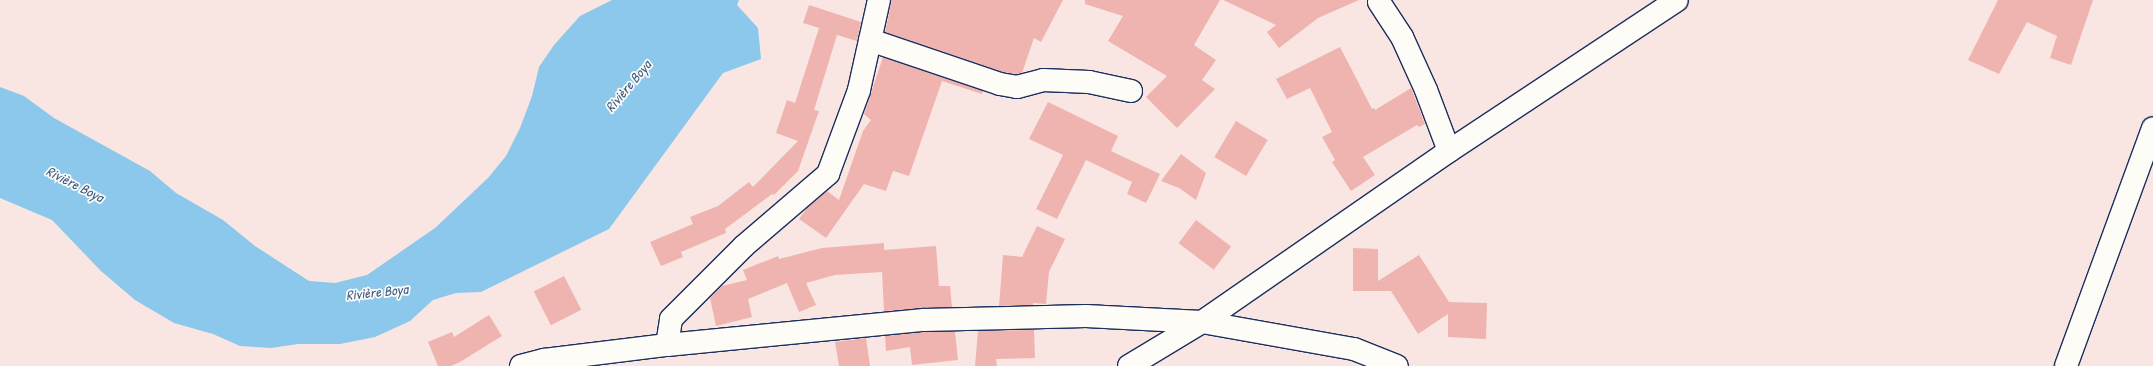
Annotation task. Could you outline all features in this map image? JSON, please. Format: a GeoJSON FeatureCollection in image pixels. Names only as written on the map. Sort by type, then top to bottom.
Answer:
{"type":"FeatureCollection","features":[{"type":"Feature","properties":{"kind":"street"},"geometry":{"type":"LineString","coordinates":[[667,345],[671,319],[744,246],[828,174],[859,90],[879,0]]}},
{"type":"Feature","properties":{"kind":"street"},"geometry":{"type":"LineString","coordinates":[[1129,366],[1202,322],[1449,151],[1677,0]]}},
{"type":"Feature","properties":{"kind":"street"},"geometry":{"type":"LineString","coordinates":[[1379,2],[1402,37],[1426,90],[1449,151]]}},
{"type":"Feature","properties":{"kind":"street"},"geometry":{"type":"LineString","coordinates":[[870,40],[1000,84],[1018,87],[1043,80],[1089,82],[1131,91]]}},
{"type":"Feature","properties":{"kind":"street"},"geometry":{"type":"LineString","coordinates":[[2066,366],[2153,128]]}},
{"type":"Feature","properties":{"kind":"street"},"geometry":{"type":"LineString","coordinates":[[521,366],[667,345],[924,320],[1086,316],[1202,322],[1354,349],[1397,366]]}},
{"type":"Feature","properties":{"kind":"water","name":"Rivière Boya"},"geometry":{"type":"Polygon","coordinates":[[[612,0],[739,0],[737,5],[758,28],[761,59],[723,73],[609,229],[481,292],[456,293],[433,300],[410,321],[375,337],[340,344],[298,344],[271,348],[240,346],[213,334],[174,323],[135,300],[101,271],[52,220],[0,198],[0,87],[24,96],[54,118],[150,171],[176,193],[223,220],[255,246],[309,281],[335,283],[367,275],[435,228],[488,178],[506,156],[520,128],[532,96],[539,67],[554,45],[580,16],[612,0]]]}},
{"type":"Feature","properties":{"kind":"building"},"geometry":{"type":"Polygon","coordinates":[[[892,0],[1063,0],[1041,42],[1034,38],[1022,73],[1016,74],[1003,72],[885,32],[892,0]]]}},
{"type":"Feature","properties":{"kind":"building"},"geometry":{"type":"Polygon","coordinates":[[[1085,0],[1220,0],[1194,45],[1216,60],[1202,80],[1215,89],[1177,128],[1146,97],[1167,76],[1108,41],[1123,16],[1085,4],[1085,0]]]}},
{"type":"Feature","properties":{"kind":"building"},"geometry":{"type":"Polygon","coordinates":[[[1223,0],[1359,0],[1318,18],[1279,48],[1267,32],[1276,25],[1223,0]]]}},
{"type":"Feature","properties":{"kind":"building"},"geometry":{"type":"Polygon","coordinates":[[[1998,0],[2093,0],[2071,65],[2050,58],[2057,36],[2027,22],[1999,74],[1968,60],[1998,0]]]}},
{"type":"Feature","properties":{"kind":"building"},"geometry":{"type":"Polygon","coordinates":[[[809,5],[861,22],[857,41],[837,35],[814,110],[819,111],[798,171],[774,195],[772,194],[725,229],[726,233],[681,252],[683,257],[661,266],[650,242],[693,224],[690,217],[718,206],[749,182],[753,187],[798,141],[776,133],[787,100],[795,103],[819,28],[803,23],[809,5]]]}},
{"type":"Feature","properties":{"kind":"building"},"geometry":{"type":"Polygon","coordinates":[[[1340,47],[1372,109],[1374,108],[1375,110],[1411,88],[1425,124],[1419,127],[1417,125],[1363,157],[1375,175],[1351,191],[1332,162],[1335,160],[1322,137],[1332,132],[1310,88],[1287,99],[1276,79],[1340,47]]]}},
{"type":"Feature","properties":{"kind":"building"},"geometry":{"type":"Polygon","coordinates":[[[883,57],[983,91],[982,94],[942,81],[909,176],[893,171],[886,191],[864,184],[826,238],[799,219],[807,208],[827,191],[839,200],[863,131],[871,120],[864,114],[883,57]]]}},
{"type":"Feature","properties":{"kind":"building"},"geometry":{"type":"Polygon","coordinates":[[[1048,102],[1118,136],[1111,151],[1160,174],[1146,203],[1127,194],[1132,182],[1086,160],[1057,219],[1036,209],[1063,155],[1029,139],[1048,102]]]}},
{"type":"Feature","properties":{"kind":"building"},"geometry":{"type":"Polygon","coordinates":[[[1236,121],[1268,140],[1246,176],[1214,157],[1236,121]]]}},
{"type":"Feature","properties":{"kind":"building"},"geometry":{"type":"Polygon","coordinates":[[[1181,154],[1206,173],[1196,200],[1179,188],[1161,181],[1181,154]]]}},
{"type":"Feature","properties":{"kind":"building"},"geometry":{"type":"Polygon","coordinates":[[[1196,220],[1231,246],[1214,270],[1179,243],[1196,220]]]}},
{"type":"Feature","properties":{"kind":"building"},"geometry":{"type":"Polygon","coordinates":[[[1037,226],[1065,239],[1049,272],[1046,304],[1033,303],[1033,305],[999,306],[1003,255],[1022,257],[1037,226]]]}},
{"type":"Feature","properties":{"kind":"building"},"geometry":{"type":"Polygon","coordinates":[[[884,243],[884,250],[936,246],[939,286],[950,286],[952,307],[884,311],[882,272],[835,275],[806,283],[816,305],[799,312],[787,283],[748,299],[752,317],[716,326],[710,298],[722,286],[747,280],[743,270],[778,256],[779,259],[822,248],[884,243]]]}},
{"type":"Feature","properties":{"kind":"building"},"geometry":{"type":"Polygon","coordinates":[[[1353,248],[1378,249],[1378,281],[1419,255],[1449,302],[1487,303],[1486,339],[1448,337],[1448,314],[1418,334],[1391,291],[1353,291],[1353,248]]]}},
{"type":"Feature","properties":{"kind":"building"},"geometry":{"type":"Polygon","coordinates":[[[564,276],[581,310],[551,325],[534,291],[564,276]]]}},
{"type":"Feature","properties":{"kind":"building"},"geometry":{"type":"Polygon","coordinates":[[[489,315],[502,336],[460,362],[451,366],[438,366],[428,342],[452,332],[454,337],[489,315]]]}},
{"type":"Feature","properties":{"kind":"building"},"geometry":{"type":"Polygon","coordinates":[[[1034,330],[1035,358],[996,359],[997,366],[975,366],[978,331],[1034,330]]]}},
{"type":"Feature","properties":{"kind":"building"},"geometry":{"type":"Polygon","coordinates":[[[925,332],[955,332],[958,360],[912,365],[910,347],[886,351],[885,336],[925,332]]]}},
{"type":"Feature","properties":{"kind":"building"},"geometry":{"type":"Polygon","coordinates":[[[866,338],[870,366],[839,366],[835,342],[866,338]]]}}]}
